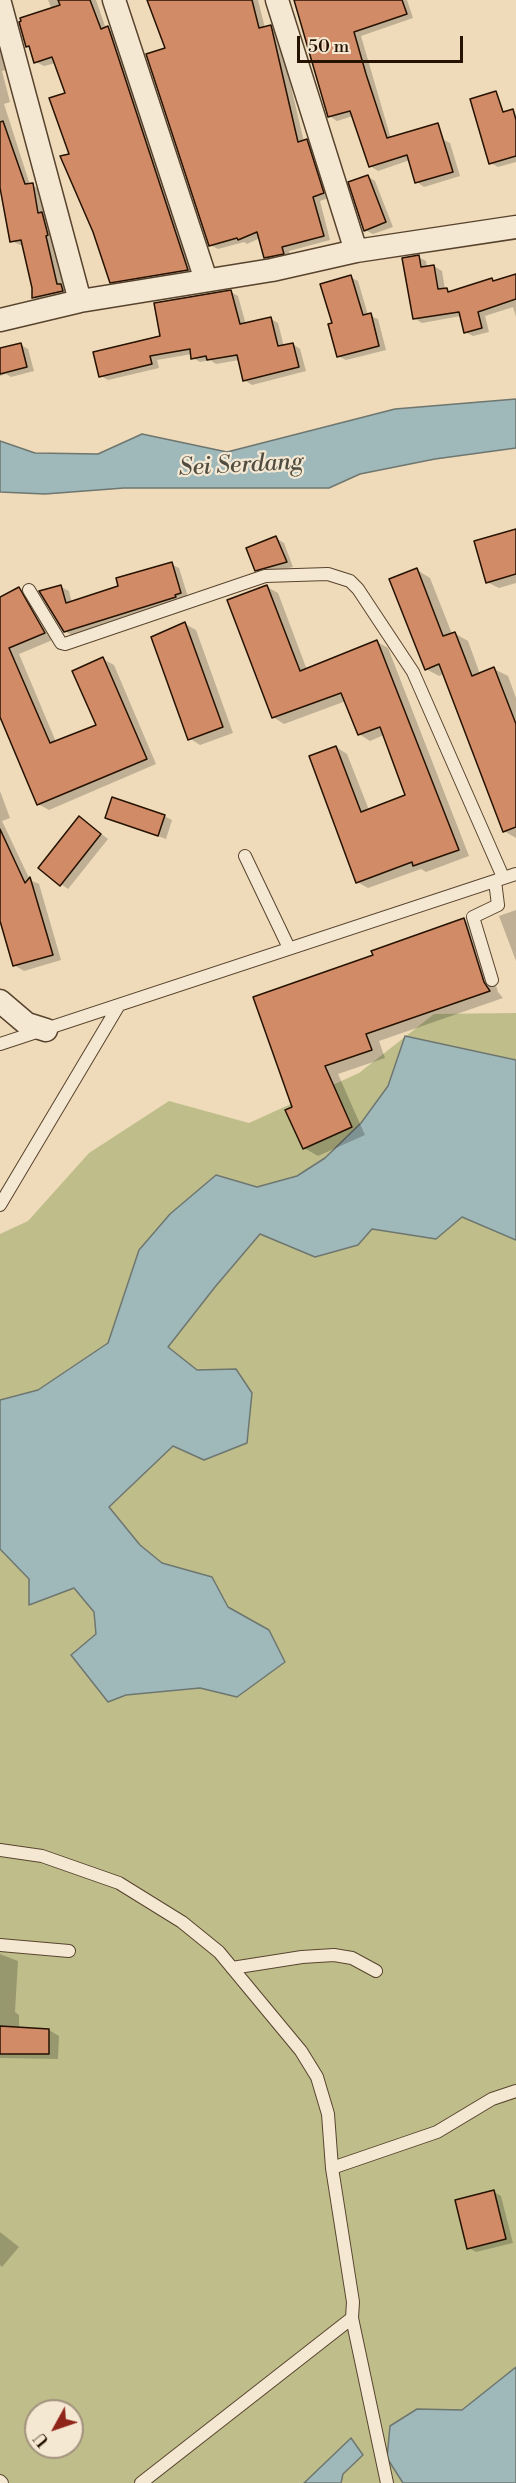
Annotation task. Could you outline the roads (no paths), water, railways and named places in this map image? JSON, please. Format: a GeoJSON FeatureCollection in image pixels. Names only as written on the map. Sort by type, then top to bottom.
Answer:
{"type":"FeatureCollection","features":[{"type":"Feature","properties":{"kind":"street"},"geometry":{"type":"LineString","coordinates":[[114,0],[207,280]]}},
{"type":"Feature","properties":{"kind":"street"},"geometry":{"type":"LineString","coordinates":[[277,0],[356,251]]}},
{"type":"Feature","properties":{"kind":"street"},"geometry":{"type":"LineString","coordinates":[[0,3],[80,301]]}},
{"type":"Feature","properties":{"kind":"street"},"geometry":{"type":"LineString","coordinates":[[0,320],[80,301],[272,270],[356,251],[516,228]]}},
{"type":"Feature","properties":{"kind":"street"},"geometry":{"type":"LineString","coordinates":[[0,1001],[27,1024],[46,1030]]}},
{"type":"Feature","properties":{"kind":"lane"},"geometry":{"type":"LineString","coordinates":[[29,590],[62,643],[65,644],[265,576],[327,574],[350,581],[358,589],[413,672],[499,879],[498,905],[473,917],[492,980]]}},
{"type":"Feature","properties":{"kind":"lane"},"geometry":{"type":"LineString","coordinates":[[245,856],[289,948]]}},
{"type":"Feature","properties":{"kind":"lane"},"geometry":{"type":"LineString","coordinates":[[0,1044],[516,874]]}},
{"type":"Feature","properties":{"kind":"lane"},"geometry":{"type":"LineString","coordinates":[[0,1205],[119,1005]]}},
{"type":"Feature","properties":{"kind":"lane"},"geometry":{"type":"LineString","coordinates":[[0,1850],[42,1856],[119,1883],[182,1922],[219,1952],[301,2051],[317,2078],[328,2114],[332,2168],[353,2302],[352,2318],[387,2483]]}},
{"type":"Feature","properties":{"kind":"lane"},"geometry":{"type":"LineString","coordinates":[[0,1945],[69,1951]]}},
{"type":"Feature","properties":{"kind":"lane"},"geometry":{"type":"LineString","coordinates":[[232,1968],[302,1957],[334,1955],[352,1958],[376,1971]]}},
{"type":"Feature","properties":{"kind":"lane"},"geometry":{"type":"LineString","coordinates":[[332,2168],[437,2132],[492,2099],[516,2091]]}},
{"type":"Feature","properties":{"kind":"lane"},"geometry":{"type":"LineString","coordinates":[[141,2483],[352,2318]]}},
{"type":"Feature","properties":{"kind":"water","name":"Sei Serdang"},"geometry":{"type":"Polygon","coordinates":[[[516,399],[516,448],[435,459],[360,474],[329,488],[124,488],[45,494],[0,492],[0,441],[35,453],[98,454],[142,434],[227,452],[395,409],[516,399]]]}},
{"type":"Feature","properties":{"kind":"water"},"geometry":{"type":"Polygon","coordinates":[[[405,1036],[516,1060],[516,1240],[462,1217],[436,1239],[372,1229],[358,1245],[315,1257],[260,1234],[168,1347],[197,1370],[236,1369],[252,1393],[247,1443],[204,1460],[173,1446],[109,1507],[140,1545],[162,1563],[212,1577],[228,1607],[269,1630],[285,1662],[237,1697],[200,1688],[126,1695],[108,1702],[71,1655],[96,1634],[94,1612],[74,1588],[29,1605],[29,1579],[0,1549],[0,1400],[38,1390],[108,1343],[139,1250],[170,1214],[216,1175],[257,1187],[297,1176],[325,1158],[361,1123],[388,1086],[405,1036]]]}},
{"type":"Feature","properties":{"kind":"water"},"geometry":{"type":"Polygon","coordinates":[[[516,2367],[516,2483],[403,2483],[387,2458],[390,2426],[417,2409],[462,2410],[516,2367]]]}},
{"type":"Feature","properties":{"kind":"water"},"geometry":{"type":"Polygon","coordinates":[[[351,2438],[363,2455],[343,2474],[341,2483],[304,2483],[351,2438]]]}}]}
